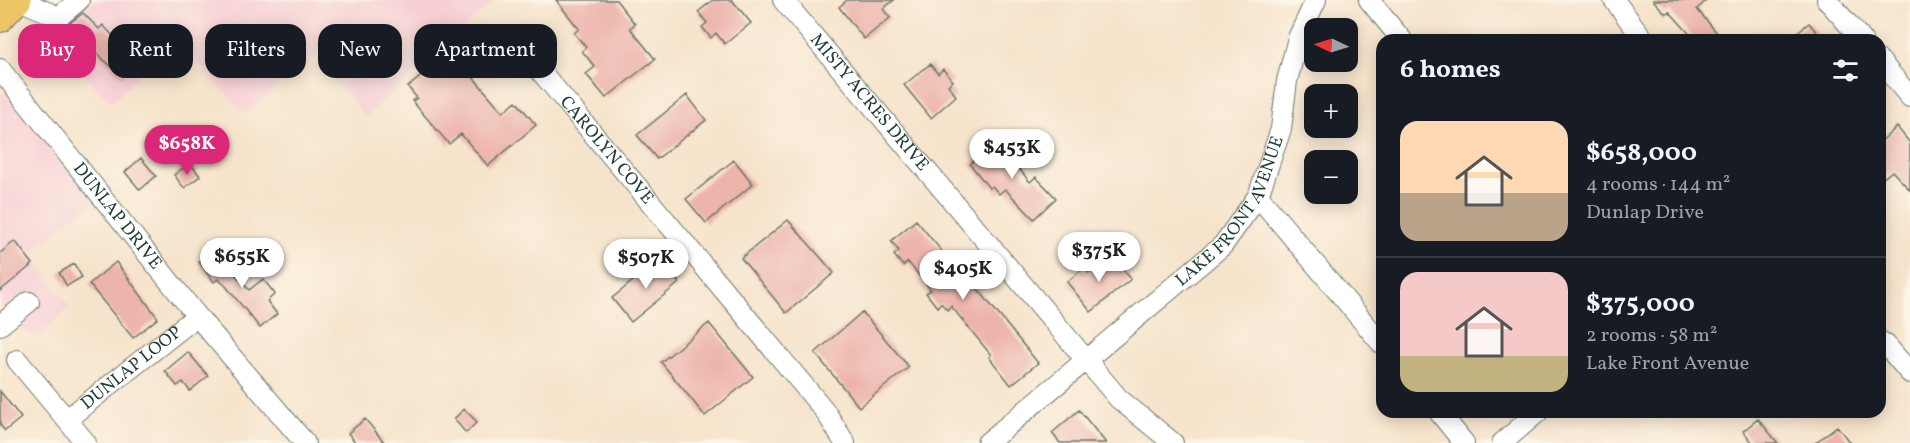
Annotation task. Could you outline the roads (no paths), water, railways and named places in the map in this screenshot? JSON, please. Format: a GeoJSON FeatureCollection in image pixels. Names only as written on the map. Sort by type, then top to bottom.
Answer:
{"type":"FeatureCollection","features":[{"type":"Feature","properties":{"kind":"main road"},"geometry":{"type":"LineString","coordinates":[[0,19],[19,0]]}},
{"type":"Feature","properties":{"kind":"street"},"geometry":{"type":"LineString","coordinates":[[19,0],[59,17],[79,0]]}},
{"type":"Feature","properties":{"kind":"street","name":"MISTY ACRES DRIVE"},"geometry":{"type":"LineString","coordinates":[[783,0],[965,213],[1119,399],[1173,443]]}},
{"type":"Feature","properties":{"kind":"street","name":"LAKE FRONT AVENUE"},"geometry":{"type":"LineString","coordinates":[[987,443],[1087,362],[1223,245],[1258,196],[1281,129],[1287,81],[1298,38],[1316,0]]}},
{"type":"Feature","properties":{"kind":"street"},"geometry":{"type":"LineString","coordinates":[[1369,0],[1397,34]]}},
{"type":"Feature","properties":{"kind":"street"},"geometry":{"type":"LineString","coordinates":[[1614,0],[1640,34]]}},
{"type":"Feature","properties":{"kind":"street"},"geometry":{"type":"LineString","coordinates":[[1827,0],[1857,34]]}},
{"type":"Feature","properties":{"kind":"street"},"geometry":{"type":"LineString","coordinates":[[1886,68],[1910,97]]}},
{"type":"Feature","properties":{"kind":"street","name":"DUNLAP DRIVE"},"geometry":{"type":"LineString","coordinates":[[0,69],[197,316],[304,443]]}},
{"type":"Feature","properties":{"kind":"street","name":"CAROLYN COVE"},"geometry":{"type":"LineString","coordinates":[[546,78],[825,411],[845,443]]}},
{"type":"Feature","properties":{"kind":"street"},"geometry":{"type":"LineString","coordinates":[[1258,196],[1376,337]]}},
{"type":"Feature","properties":{"kind":"street"},"geometry":{"type":"LineString","coordinates":[[0,325],[29,302]]}},
{"type":"Feature","properties":{"kind":"street","name":"DUNLAP LOOP"},"geometry":{"type":"LineString","coordinates":[[67,419],[197,316]]}},
{"type":"Feature","properties":{"kind":"street"},"geometry":{"type":"LineString","coordinates":[[1886,345],[1910,373]]}},
{"type":"Feature","properties":{"kind":"street","name":"DUNLAP LOOP"},"geometry":{"type":"LineString","coordinates":[[17,360],[86,443]]}},
{"type":"Feature","properties":{"kind":"street"},"geometry":{"type":"LineString","coordinates":[[1444,418],[1464,443]]}},
{"type":"Feature","properties":{"kind":"street"},"geometry":{"type":"LineString","coordinates":[[1502,443],[1531,418]]}}]}
